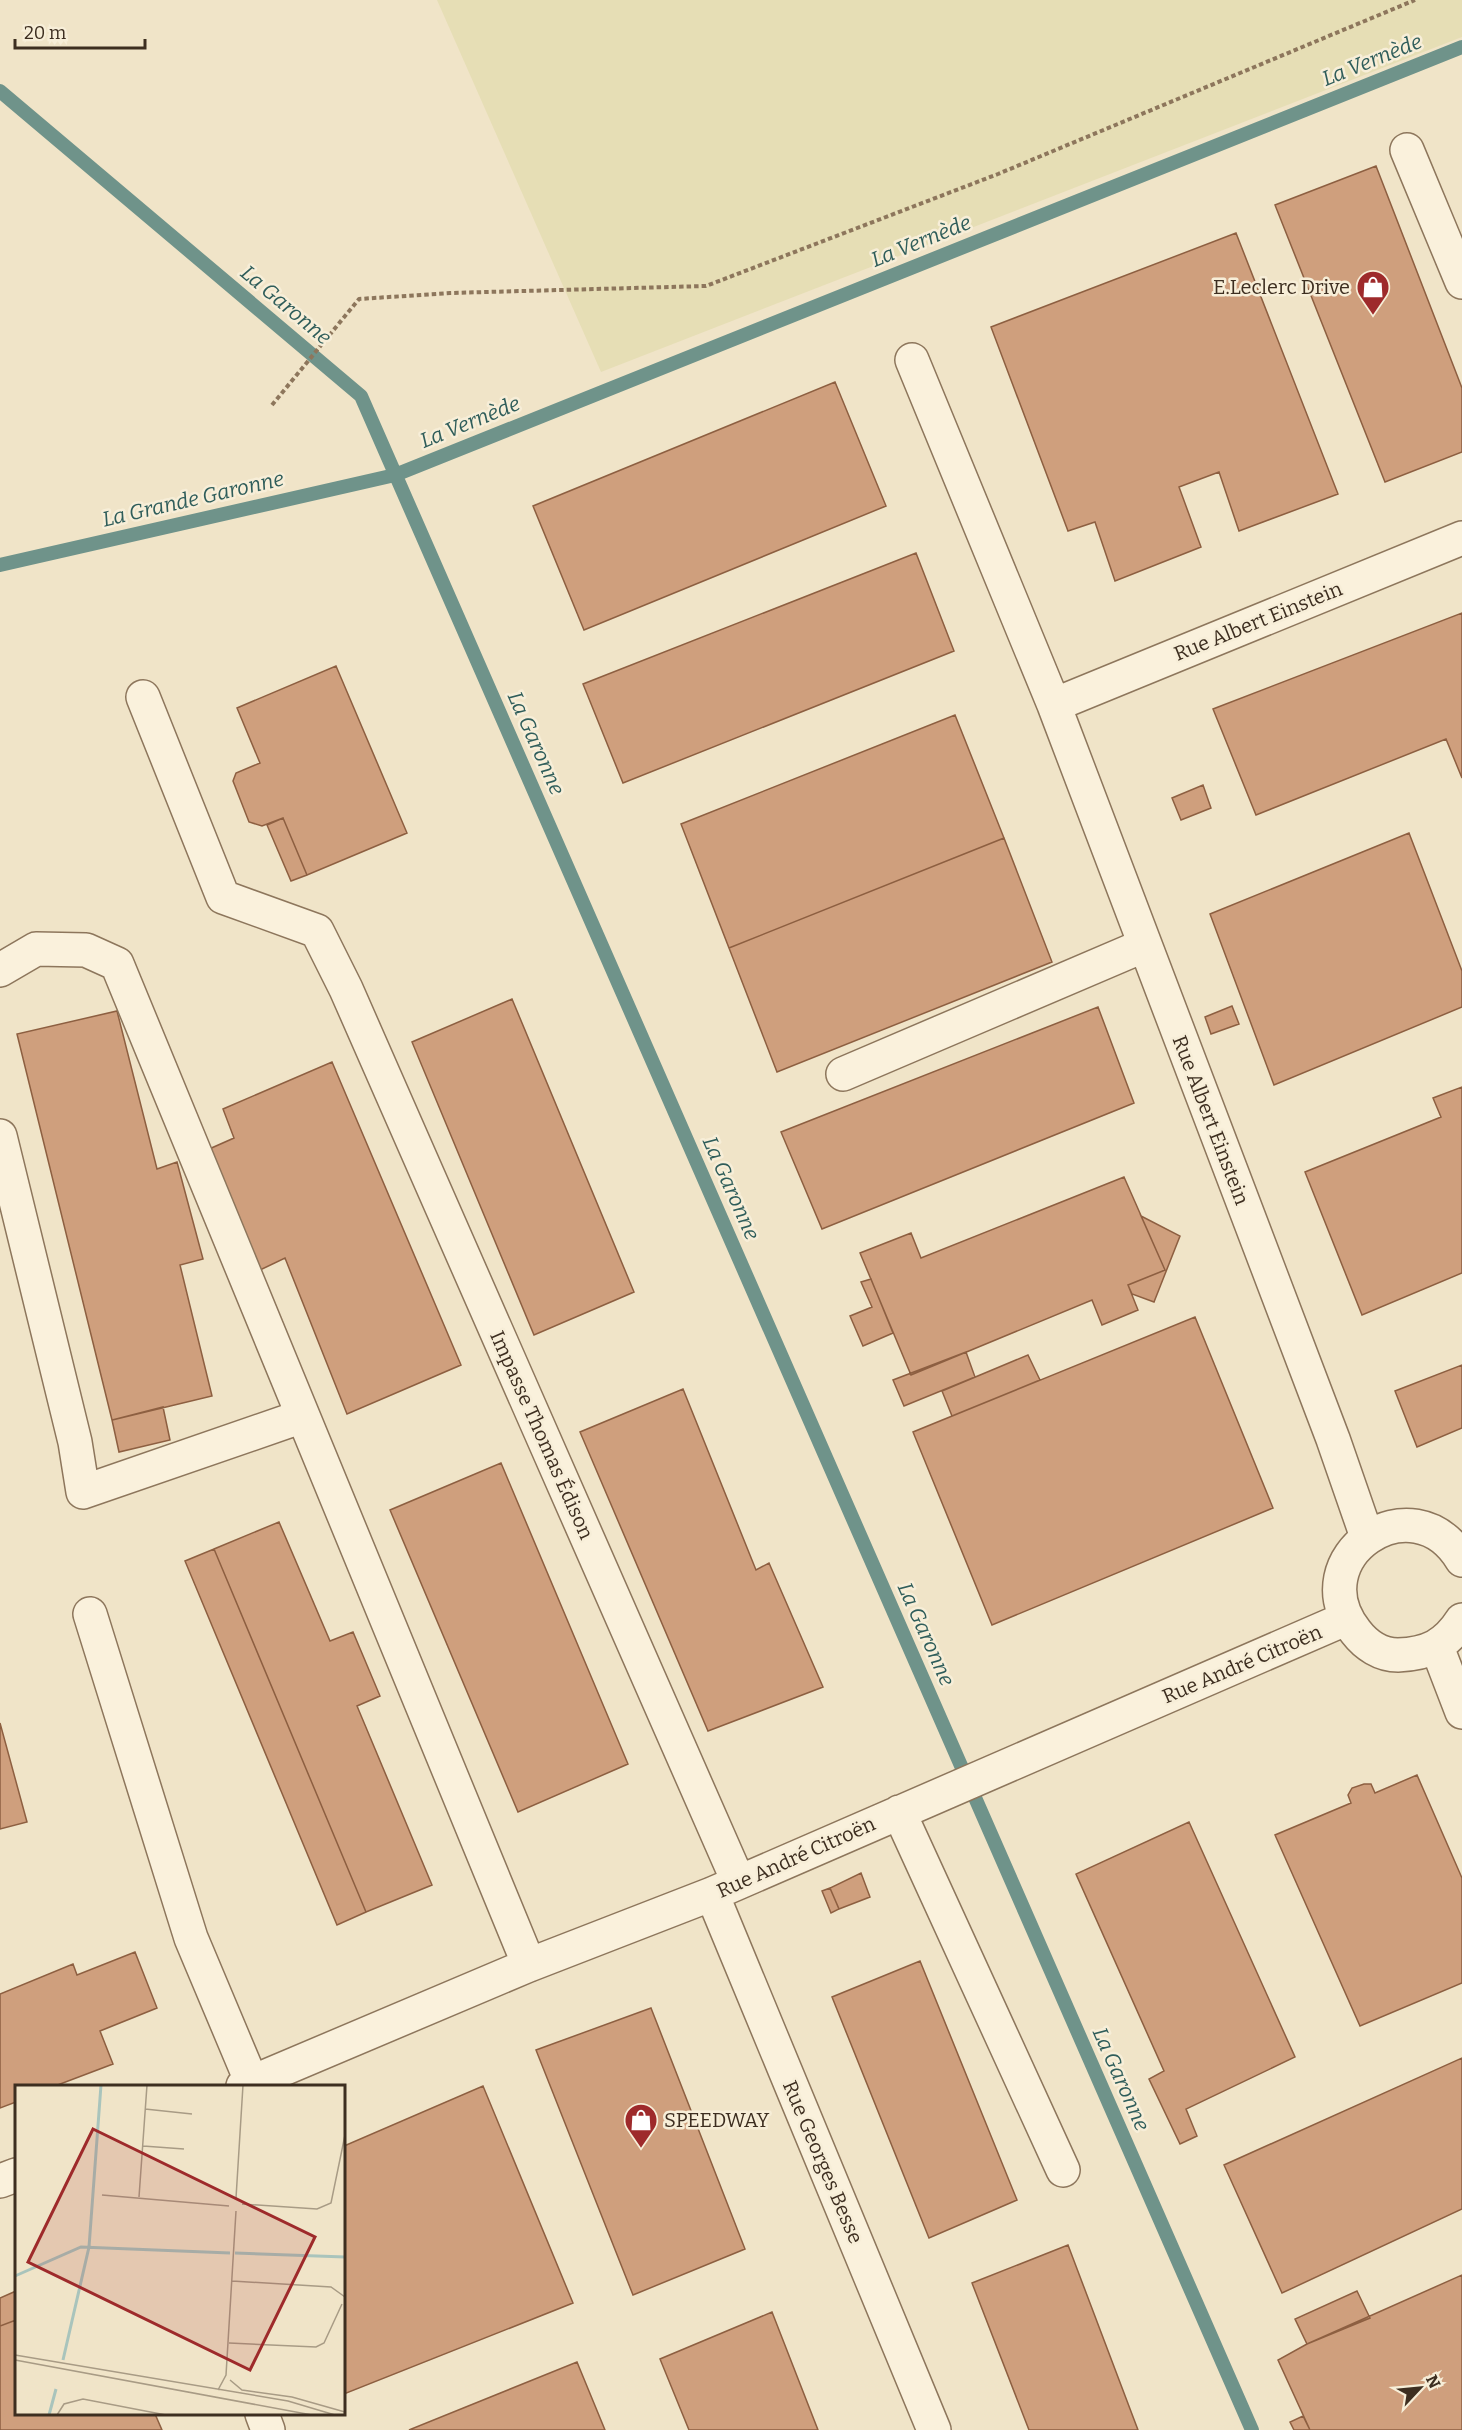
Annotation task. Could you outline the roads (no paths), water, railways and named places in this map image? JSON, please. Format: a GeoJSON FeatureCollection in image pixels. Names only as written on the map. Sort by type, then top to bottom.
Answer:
{"type":"FeatureCollection","features":[{"type":"Feature","properties":{"kind":"street"},"geometry":{"type":"LineString","coordinates":[[1407,150],[1462,282]]}},
{"type":"Feature","properties":{"kind":"street","name":"Rue Albert Einstein"},"geometry":{"type":"LineString","coordinates":[[912,360],[1054,705],[1333,1439],[1366,1537]]}},
{"type":"Feature","properties":{"kind":"street","name":"Rue Albert Einstein"},"geometry":{"type":"LineString","coordinates":[[1054,705],[1462,538]]}},
{"type":"Feature","properties":{"kind":"street","name":"Impasse Thomas Édison"},"geometry":{"type":"LineString","coordinates":[[142,697],[223,897],[317,931],[346,988],[725,1888]]}},
{"type":"Feature","properties":{"kind":"street"},"geometry":{"type":"LineString","coordinates":[[843,1074],[1145,945]]}},
{"type":"Feature","properties":{"kind":"street"},"geometry":{"type":"LineString","coordinates":[[2,960],[36,949],[86,950],[117,964],[529,1965]]}},
{"type":"Feature","properties":{"kind":"street"},"geometry":{"type":"LineString","coordinates":[[0,1136],[75,1442],[83,1492],[303,1416]]}},
{"type":"Feature","properties":{"kind":"street"},"geometry":{"type":"LineString","coordinates":[[1462,1560],[1448,1542],[1426,1528],[1403,1525],[1383,1529],[1366,1537],[1354,1549],[1343,1569],[1340,1597],[1345,1619],[1364,1642],[1384,1653],[1396,1655],[1425,1653],[1452,1636],[1462,1620]]}},
{"type":"Feature","properties":{"kind":"street"},"geometry":{"type":"LineString","coordinates":[[90,1614],[191,1938],[248,2085]]}},
{"type":"Feature","properties":{"kind":"street","name":"Rue André Citroën"},"geometry":{"type":"LineString","coordinates":[[248,2085],[529,1965],[725,1888],[1345,1619]]}},
{"type":"Feature","properties":{"kind":"street"},"geometry":{"type":"LineString","coordinates":[[1437,1647],[1462,1712]]}},
{"type":"Feature","properties":{"kind":"street"},"geometry":{"type":"LineString","coordinates":[[899,1812],[1063,2170]]}},
{"type":"Feature","properties":{"kind":"street","name":"Rue Georges Besse"},"geometry":{"type":"LineString","coordinates":[[725,1888],[934,2430]]}},
{"type":"Feature","properties":{"kind":"street"},"geometry":{"type":"LineString","coordinates":[[0,2181],[15,2175]]}},
{"type":"Feature","properties":{"kind":"street"},"geometry":{"type":"LineString","coordinates":[[262,2415],[268,2430]]}},
{"type":"Feature","properties":{"kind":"waterway","name":"La Vernède"},"geometry":{"type":"LineString","coordinates":[[0,565],[395,475],[1462,47]]}},
{"type":"Feature","properties":{"kind":"waterway","name":"La Garonne"},"geometry":{"type":"LineString","coordinates":[[0,91],[361,396],[1252,2430]]}},
{"type":"Feature","properties":{"kind":"place","name":"E.Leclerc Drive"},"geometry":{"type":"Point","coordinates":[1373,316]}},
{"type":"Feature","properties":{"kind":"place","name":"SPEEDWAY"},"geometry":{"type":"Point","coordinates":[641,2149]}},
{"type":"Feature","properties":{"kind":"water label","name":"La Grande Garonne"},"geometry":{"type":"Point","coordinates":[193,499]}}]}
